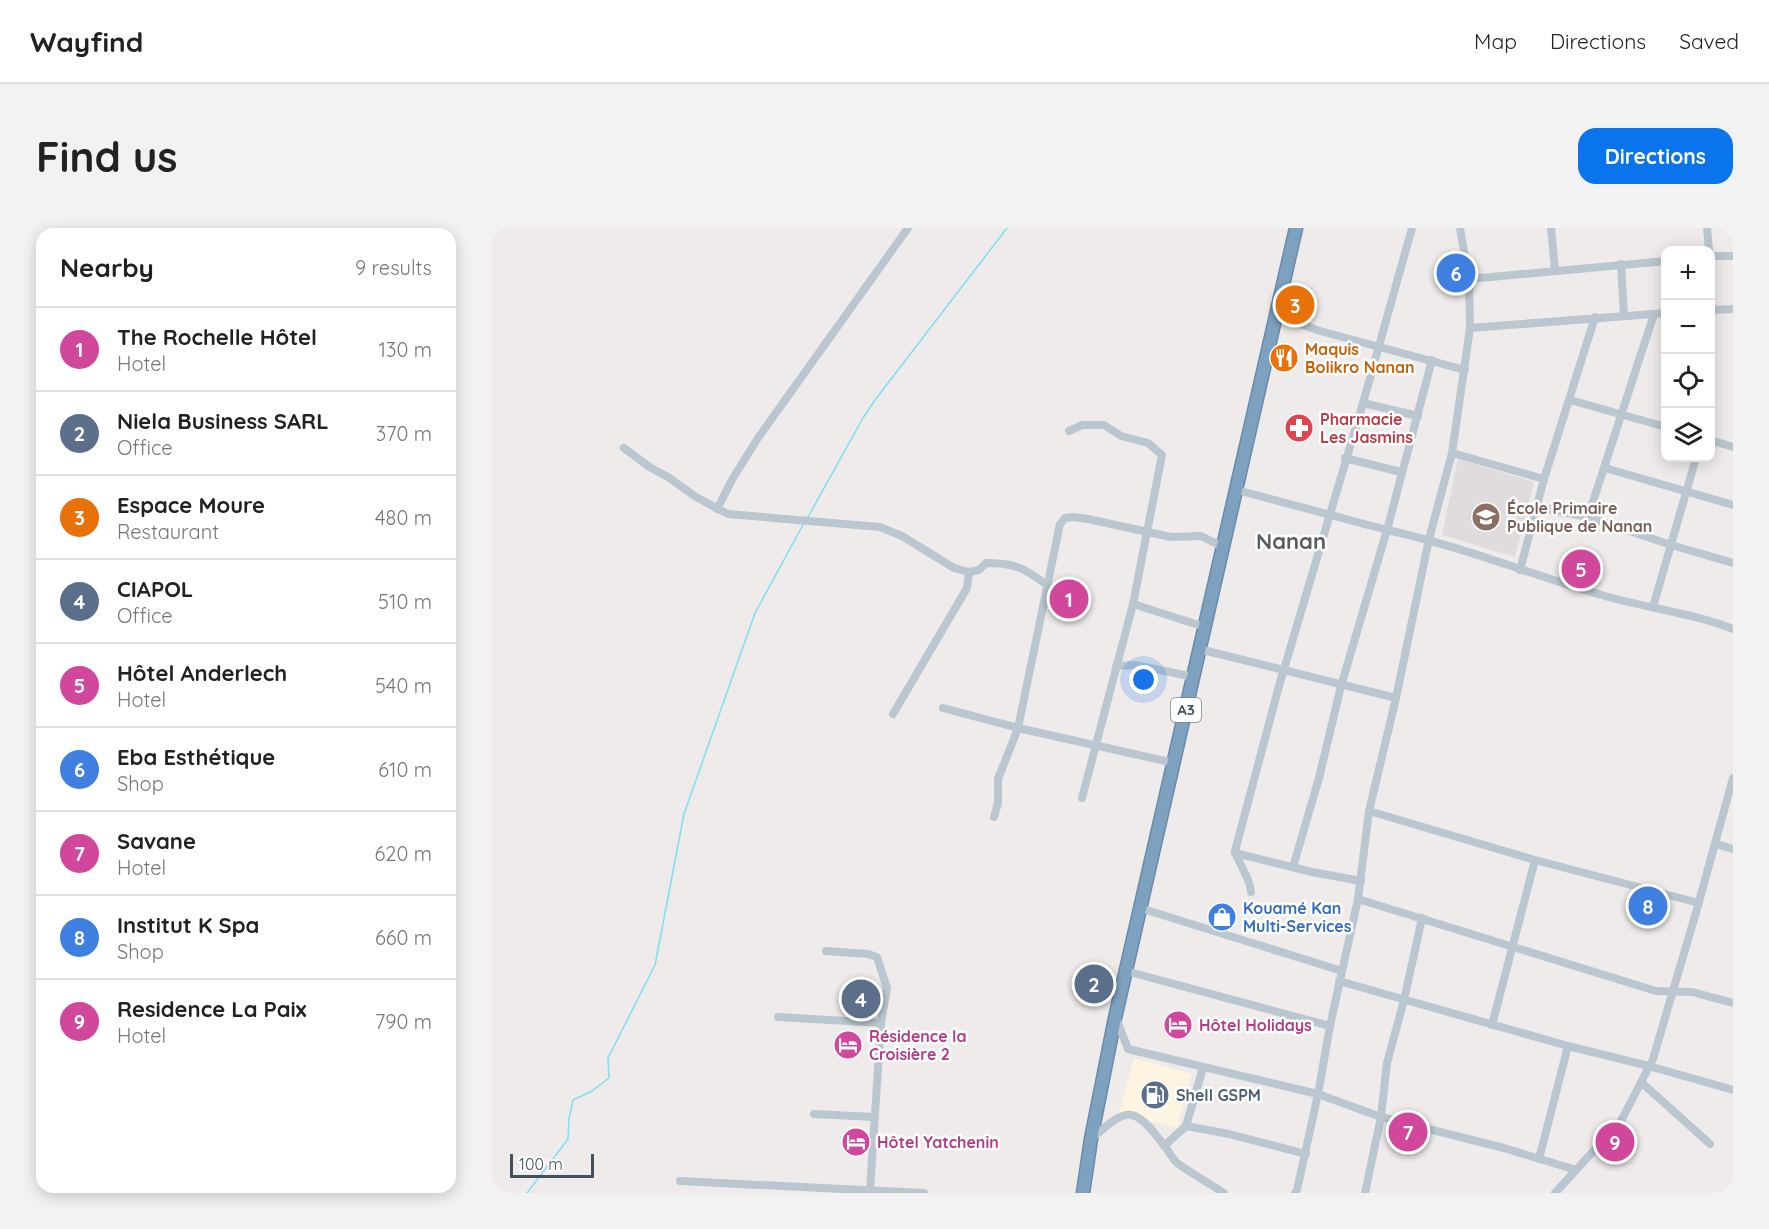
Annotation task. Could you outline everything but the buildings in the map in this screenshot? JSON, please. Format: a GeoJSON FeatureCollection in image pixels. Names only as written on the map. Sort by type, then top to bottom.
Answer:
{"type":"FeatureCollection","features":[{"type":"Feature","properties":{"kind":"highway","name":"A3"},"geometry":{"type":"LineString","coordinates":[[1083,1193],[1090,1139],[1115,1018],[1278,316],[1296,228]]}},
{"type":"Feature","properties":{"kind":"street"},"geometry":{"type":"LineString","coordinates":[[717,509],[758,438],[908,228]]}},
{"type":"Feature","properties":{"kind":"street"},"geometry":{"type":"LineString","coordinates":[[1251,892],[1251,882],[1238,863],[1235,853],[1262,746],[1412,228]]}},
{"type":"Feature","properties":{"kind":"street"},"geometry":{"type":"LineString","coordinates":[[1297,1192],[1339,981],[1358,900],[1369,811],[1396,698],[1429,539],[1452,453],[1470,328],[1468,279],[1460,228]]}},
{"type":"Feature","properties":{"kind":"street"},"geometry":{"type":"LineString","coordinates":[[1551,228],[1555,270]]}},
{"type":"Feature","properties":{"kind":"street"},"geometry":{"type":"LineString","coordinates":[[1707,228],[1709,246]]}},
{"type":"Feature","properties":{"kind":"street"},"geometry":{"type":"LineString","coordinates":[[1715,255],[1733,256]]}},
{"type":"Feature","properties":{"kind":"street"},"geometry":{"type":"LineString","coordinates":[[1468,279],[1661,261]]}},
{"type":"Feature","properties":{"kind":"street"},"geometry":{"type":"LineString","coordinates":[[1621,264],[1624,315]]}},
{"type":"Feature","properties":{"kind":"street"},"geometry":{"type":"LineString","coordinates":[[1715,310],[1733,309]]}},
{"type":"Feature","properties":{"kind":"street"},"geometry":{"type":"LineString","coordinates":[[1470,328],[1661,313]]}},
{"type":"Feature","properties":{"kind":"street"},"geometry":{"type":"LineString","coordinates":[[1588,516],[1654,314]]}},
{"type":"Feature","properties":{"kind":"street"},"geometry":{"type":"LineString","coordinates":[[1278,316],[1320,331],[1465,370]]}},
{"type":"Feature","properties":{"kind":"street"},"geometry":{"type":"LineString","coordinates":[[1520,570],[1544,479],[1595,317]]}},
{"type":"Feature","properties":{"kind":"street"},"geometry":{"type":"LineString","coordinates":[[1293,867],[1320,778],[1341,686],[1387,530],[1432,360]]}},
{"type":"Feature","properties":{"kind":"street"},"geometry":{"type":"LineString","coordinates":[[1570,400],[1661,427]]}},
{"type":"Feature","properties":{"kind":"street"},"geometry":{"type":"LineString","coordinates":[[1363,403],[1418,416]]}},
{"type":"Feature","properties":{"kind":"street"},"geometry":{"type":"LineString","coordinates":[[1069,431],[1082,424],[1104,424],[1121,436],[1148,443],[1162,455],[1133,604],[1082,798]]}},
{"type":"Feature","properties":{"kind":"street"},"geometry":{"type":"LineString","coordinates":[[1715,442],[1733,447]]}},
{"type":"Feature","properties":{"kind":"street"},"geometry":{"type":"LineString","coordinates":[[624,448],[696,497],[717,509],[735,515],[880,527],[902,536],[954,568],[969,572],[979,570],[987,563],[1005,563],[1024,568],[1047,585]]}},
{"type":"Feature","properties":{"kind":"street"},"geometry":{"type":"LineString","coordinates":[[1452,453],[1544,479]]}},
{"type":"Feature","properties":{"kind":"street"},"geometry":{"type":"LineString","coordinates":[[1345,458],[1401,472]]}},
{"type":"Feature","properties":{"kind":"street"},"geometry":{"type":"LineString","coordinates":[[1653,607],[1695,462]]}},
{"type":"Feature","properties":{"kind":"street"},"geometry":{"type":"LineString","coordinates":[[1605,468],[1733,506]]}},
{"type":"Feature","properties":{"kind":"street"},"geometry":{"type":"LineString","coordinates":[[1237,490],[1429,539],[1606,596],[1733,629]]}},
{"type":"Feature","properties":{"kind":"street"},"geometry":{"type":"LineString","coordinates":[[1537,507],[1588,516],[1671,545],[1733,563]]}},
{"type":"Feature","properties":{"kind":"street"},"geometry":{"type":"LineString","coordinates":[[994,817],[998,803],[998,779],[1018,728],[1060,524],[1065,518],[1073,517],[1171,537],[1201,536],[1223,547]]}},
{"type":"Feature","properties":{"kind":"street"},"geometry":{"type":"LineString","coordinates":[[893,714],[967,588],[969,572]]}},
{"type":"Feature","properties":{"kind":"street"},"geometry":{"type":"LineString","coordinates":[[1133,604],[1205,627]]}},
{"type":"Feature","properties":{"kind":"street"},"geometry":{"type":"LineString","coordinates":[[1199,649],[1396,698]]}},
{"type":"Feature","properties":{"kind":"street"},"geometry":{"type":"LineString","coordinates":[[1116,666],[1135,665],[1194,677]]}},
{"type":"Feature","properties":{"kind":"street"},"geometry":{"type":"LineString","coordinates":[[942,708],[1018,728],[1174,763]]}},
{"type":"Feature","properties":{"kind":"street"},"geometry":{"type":"LineString","coordinates":[[1555,1193],[1621,1121],[1649,1066],[1699,903],[1733,778]]}},
{"type":"Feature","properties":{"kind":"street"},"geometry":{"type":"LineString","coordinates":[[1369,811],[1535,861],[1699,903]]}},
{"type":"Feature","properties":{"kind":"street"},"geometry":{"type":"LineString","coordinates":[[1716,843],[1733,849]]}},
{"type":"Feature","properties":{"kind":"street"},"geometry":{"type":"LineString","coordinates":[[1235,853],[1361,881]]}},
{"type":"Feature","properties":{"kind":"street"},"geometry":{"type":"LineString","coordinates":[[1492,1025],[1535,861]]}},
{"type":"Feature","properties":{"kind":"street"},"geometry":{"type":"LineString","coordinates":[[1358,900],[1656,990],[1692,992],[1733,1003]]}},
{"type":"Feature","properties":{"kind":"street"},"geometry":{"type":"LineString","coordinates":[[1140,908],[1342,971]]}},
{"type":"Feature","properties":{"kind":"street"},"geometry":{"type":"LineString","coordinates":[[1365,1193],[1381,1117],[1387,1063],[1422,918]]}},
{"type":"Feature","properties":{"kind":"street"},"geometry":{"type":"LineString","coordinates":[[826,951],[868,954],[877,957],[886,988],[881,1023],[870,1190]]}},
{"type":"Feature","properties":{"kind":"street"},"geometry":{"type":"LineString","coordinates":[[1126,971],[1330,1026]]}},
{"type":"Feature","properties":{"kind":"street"},"geometry":{"type":"LineString","coordinates":[[1339,981],[1733,1090]]}},
{"type":"Feature","properties":{"kind":"street"},"geometry":{"type":"LineString","coordinates":[[778,1017],[881,1023]]}},
{"type":"Feature","properties":{"kind":"street"},"geometry":{"type":"LineString","coordinates":[[1115,1018],[1128,1049],[1318,1094],[1381,1117],[1539,1158],[1576,1170]]}},
{"type":"Feature","properties":{"kind":"street"},"geometry":{"type":"LineString","coordinates":[[1539,1158],[1568,1046]]}},
{"type":"Feature","properties":{"kind":"street"},"geometry":{"type":"LineString","coordinates":[[1164,1146],[1186,1126],[1203,1068]]}},
{"type":"Feature","properties":{"kind":"street"},"geometry":{"type":"LineString","coordinates":[[1641,1082],[1710,1144]]}},
{"type":"Feature","properties":{"kind":"street"},"geometry":{"type":"LineString","coordinates":[[814,1114],[874,1117]]}},
{"type":"Feature","properties":{"kind":"street"},"geometry":{"type":"LineString","coordinates":[[1090,1139],[1118,1117],[1125,1114],[1133,1116],[1148,1125],[1176,1162],[1224,1193]]}},
{"type":"Feature","properties":{"kind":"street"},"geometry":{"type":"LineString","coordinates":[[1186,1126],[1306,1154]]}},
{"type":"Feature","properties":{"kind":"street"},"geometry":{"type":"LineString","coordinates":[[680,1181],[742,1189],[870,1190],[924,1193]]}},
{"type":"Feature","properties":{"kind":"shaded area","name":"École Primaire Publique de Nanan"},"geometry":{"type":"Polygon","coordinates":[[[1458,459],[1534,482],[1515,557],[1442,535],[1458,459]]]}},
{"type":"Feature","properties":{"kind":"shaded area"},"geometry":{"type":"Polygon","coordinates":[[[1134,1058],[1192,1074],[1177,1128],[1119,1113],[1134,1058]]]}},
{"type":"Feature","properties":{"kind":"waterway"},"geometry":{"type":"LineString","coordinates":[[808,517],[875,400],[1007,228]]}},
{"type":"Feature","properties":{"kind":"waterway"},"geometry":{"type":"LineString","coordinates":[[527,1193],[568,1139],[573,1100],[592,1091],[609,1078],[608,1058],[655,965],[684,814],[755,613],[804,523]]}},
{"type":"Feature","properties":{"kind":"place","name":"Eba Esthétique"},"geometry":{"type":"Point","coordinates":[1456,273]}},
{"type":"Feature","properties":{"kind":"place","name":"Espace Moure"},"geometry":{"type":"Point","coordinates":[1295,305]}},
{"type":"Feature","properties":{"kind":"place","name":"Maquis Bolikro Nanan"},"geometry":{"type":"Point","coordinates":[1284,358]}},
{"type":"Feature","properties":{"kind":"place","name":"Pharmacie Les Jasmins"},"geometry":{"type":"Point","coordinates":[1299,428]}},
{"type":"Feature","properties":{"kind":"place","name":"École Primaire Publique de Nanan"},"geometry":{"type":"Point","coordinates":[1486,517]}},
{"type":"Feature","properties":{"kind":"place","name":"Hôtel Anderlech"},"geometry":{"type":"Point","coordinates":[1581,569]}},
{"type":"Feature","properties":{"kind":"place","name":"The Rochelle Hôtel"},"geometry":{"type":"Point","coordinates":[1069,599]}},
{"type":"Feature","properties":{"kind":"place","name":"Institut K Spa"},"geometry":{"type":"Point","coordinates":[1648,906]}},
{"type":"Feature","properties":{"kind":"place","name":"Kouamé Kan Multi-Services"},"geometry":{"type":"Point","coordinates":[1222,917]}},
{"type":"Feature","properties":{"kind":"place","name":"Niela Business SARL"},"geometry":{"type":"Point","coordinates":[1094,984]}},
{"type":"Feature","properties":{"kind":"place","name":"CIAPOL"},"geometry":{"type":"Point","coordinates":[861,999]}},
{"type":"Feature","properties":{"kind":"place","name":"Hôtel Holidays"},"geometry":{"type":"Point","coordinates":[1178,1025]}},
{"type":"Feature","properties":{"kind":"place","name":"Résidence la Croisière 2"},"geometry":{"type":"Point","coordinates":[848,1045]}},
{"type":"Feature","properties":{"kind":"place","name":"Shell GSPM"},"geometry":{"type":"Point","coordinates":[1155,1095]}},
{"type":"Feature","properties":{"kind":"place","name":"Savane"},"geometry":{"type":"Point","coordinates":[1408,1132]}},
{"type":"Feature","properties":{"kind":"place","name":"Hôtel Yatchenin"},"geometry":{"type":"Point","coordinates":[856,1142]}},
{"type":"Feature","properties":{"kind":"place","name":"Residence La Paix"},"geometry":{"type":"Point","coordinates":[1615,1142]}},
{"type":"Feature","properties":{"kind":"district","name":"Nanan"},"geometry":{"type":"Point","coordinates":[1291,541]}}]}
